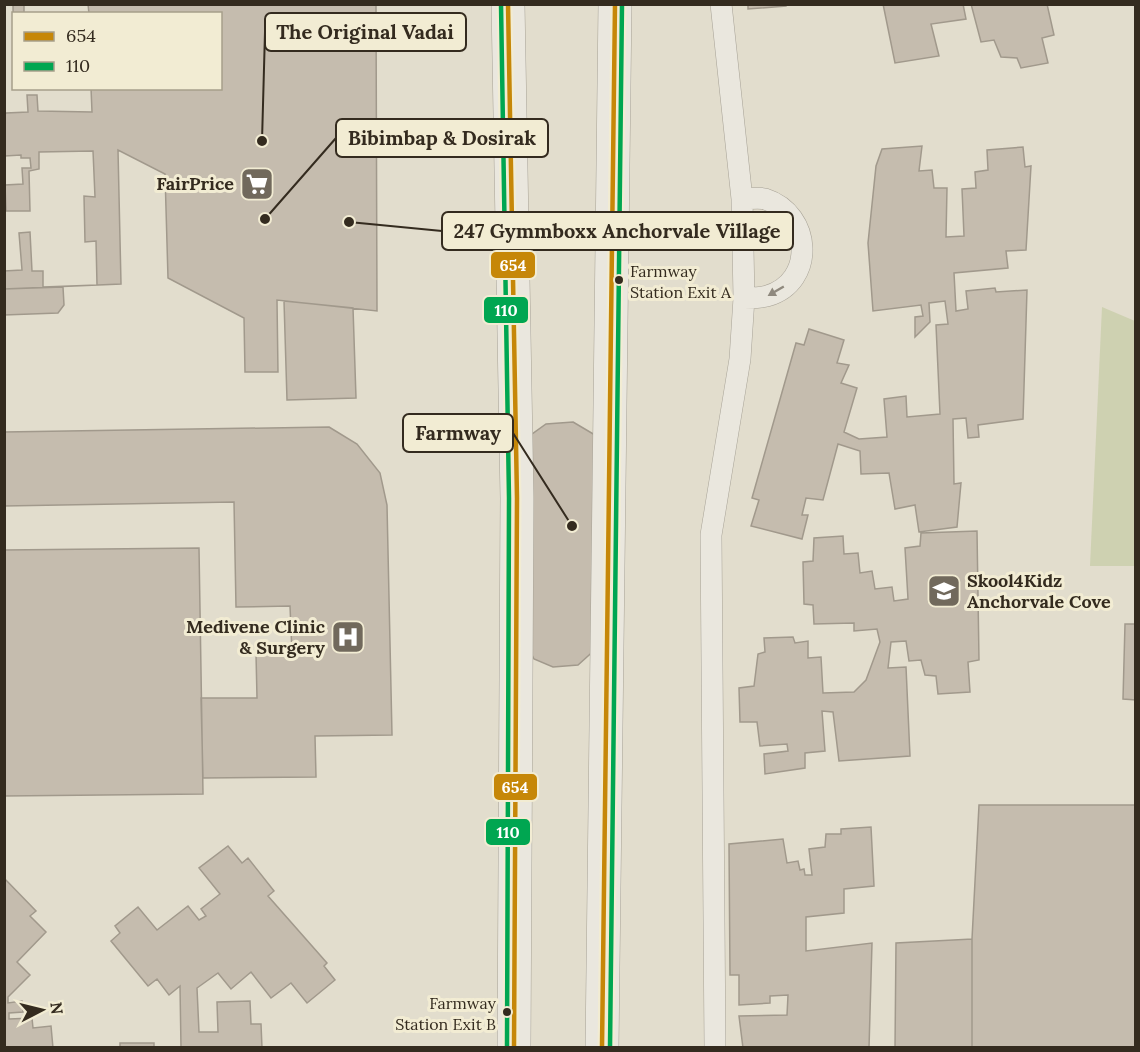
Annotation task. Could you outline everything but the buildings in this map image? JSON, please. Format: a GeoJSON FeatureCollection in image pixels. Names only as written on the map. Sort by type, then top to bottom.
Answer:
{"type":"FeatureCollection","features":[{"type":"Feature","properties":{"kind":"street"},"geometry":{"type":"LineString","coordinates":[[508,4],[517,498],[514,1047]]}},
{"type":"Feature","properties":{"kind":"street"},"geometry":{"type":"LineString","coordinates":[[602,1047],[615,4]]}},
{"type":"Feature","properties":{"kind":"lane"},"geometry":{"type":"LineString","coordinates":[[715,1047],[711,535],[740,359],[744,298],[742,199],[721,4]]}},
{"type":"Feature","properties":{"kind":"lane"},"geometry":{"type":"LineString","coordinates":[[742,199],[763,198],[783,208],[797,224],[803,245],[800,267],[786,285],[768,296],[744,298]]}},
{"type":"Feature","properties":{"kind":"green space"},"geometry":{"type":"Polygon","coordinates":[[[1102,307],[1135,321],[1135,566],[1090,566],[1102,307]]]}},
{"type":"Feature","properties":{"kind":"transit line","name":"110"},"geometry":{"type":"LineString","coordinates":[[501,4],[509,498],[507,1048]]}},
{"type":"Feature","properties":{"kind":"transit line","name":"654"},"geometry":{"type":"LineString","coordinates":[[508,4],[517,498],[514,1048]]}},
{"type":"Feature","properties":{"kind":"transit line","name":"654"},"geometry":{"type":"LineString","coordinates":[[602,1048],[615,4]]}},
{"type":"Feature","properties":{"kind":"transit line","name":"110"},"geometry":{"type":"LineString","coordinates":[[610,1048],[622,4]]}},
{"type":"Feature","properties":{"kind":"place","name":"The Original Vadai"},"geometry":{"type":"Point","coordinates":[262,141]}},
{"type":"Feature","properties":{"kind":"place","name":"FairPrice"},"geometry":{"type":"Point","coordinates":[257,184]}},
{"type":"Feature","properties":{"kind":"place","name":"Bibimbap & Dosirak"},"geometry":{"type":"Point","coordinates":[265,219]}},
{"type":"Feature","properties":{"kind":"place","name":"247 Gymmboxx Anchorvale Village"},"geometry":{"type":"Point","coordinates":[349,222]}},
{"type":"Feature","properties":{"kind":"place","name":"Farmway Station Exit A"},"geometry":{"type":"Point","coordinates":[619,280]}},
{"type":"Feature","properties":{"kind":"place","name":"Farmway"},"geometry":{"type":"Point","coordinates":[572,526]}},
{"type":"Feature","properties":{"kind":"place","name":"Skool4Kidz Anchorvale Cove"},"geometry":{"type":"Point","coordinates":[944,591]}},
{"type":"Feature","properties":{"kind":"place","name":"Medivene Clinic & Surgery"},"geometry":{"type":"Point","coordinates":[348,637]}},
{"type":"Feature","properties":{"kind":"place","name":"Farmway Station Exit B"},"geometry":{"type":"Point","coordinates":[507,1012]}}]}
